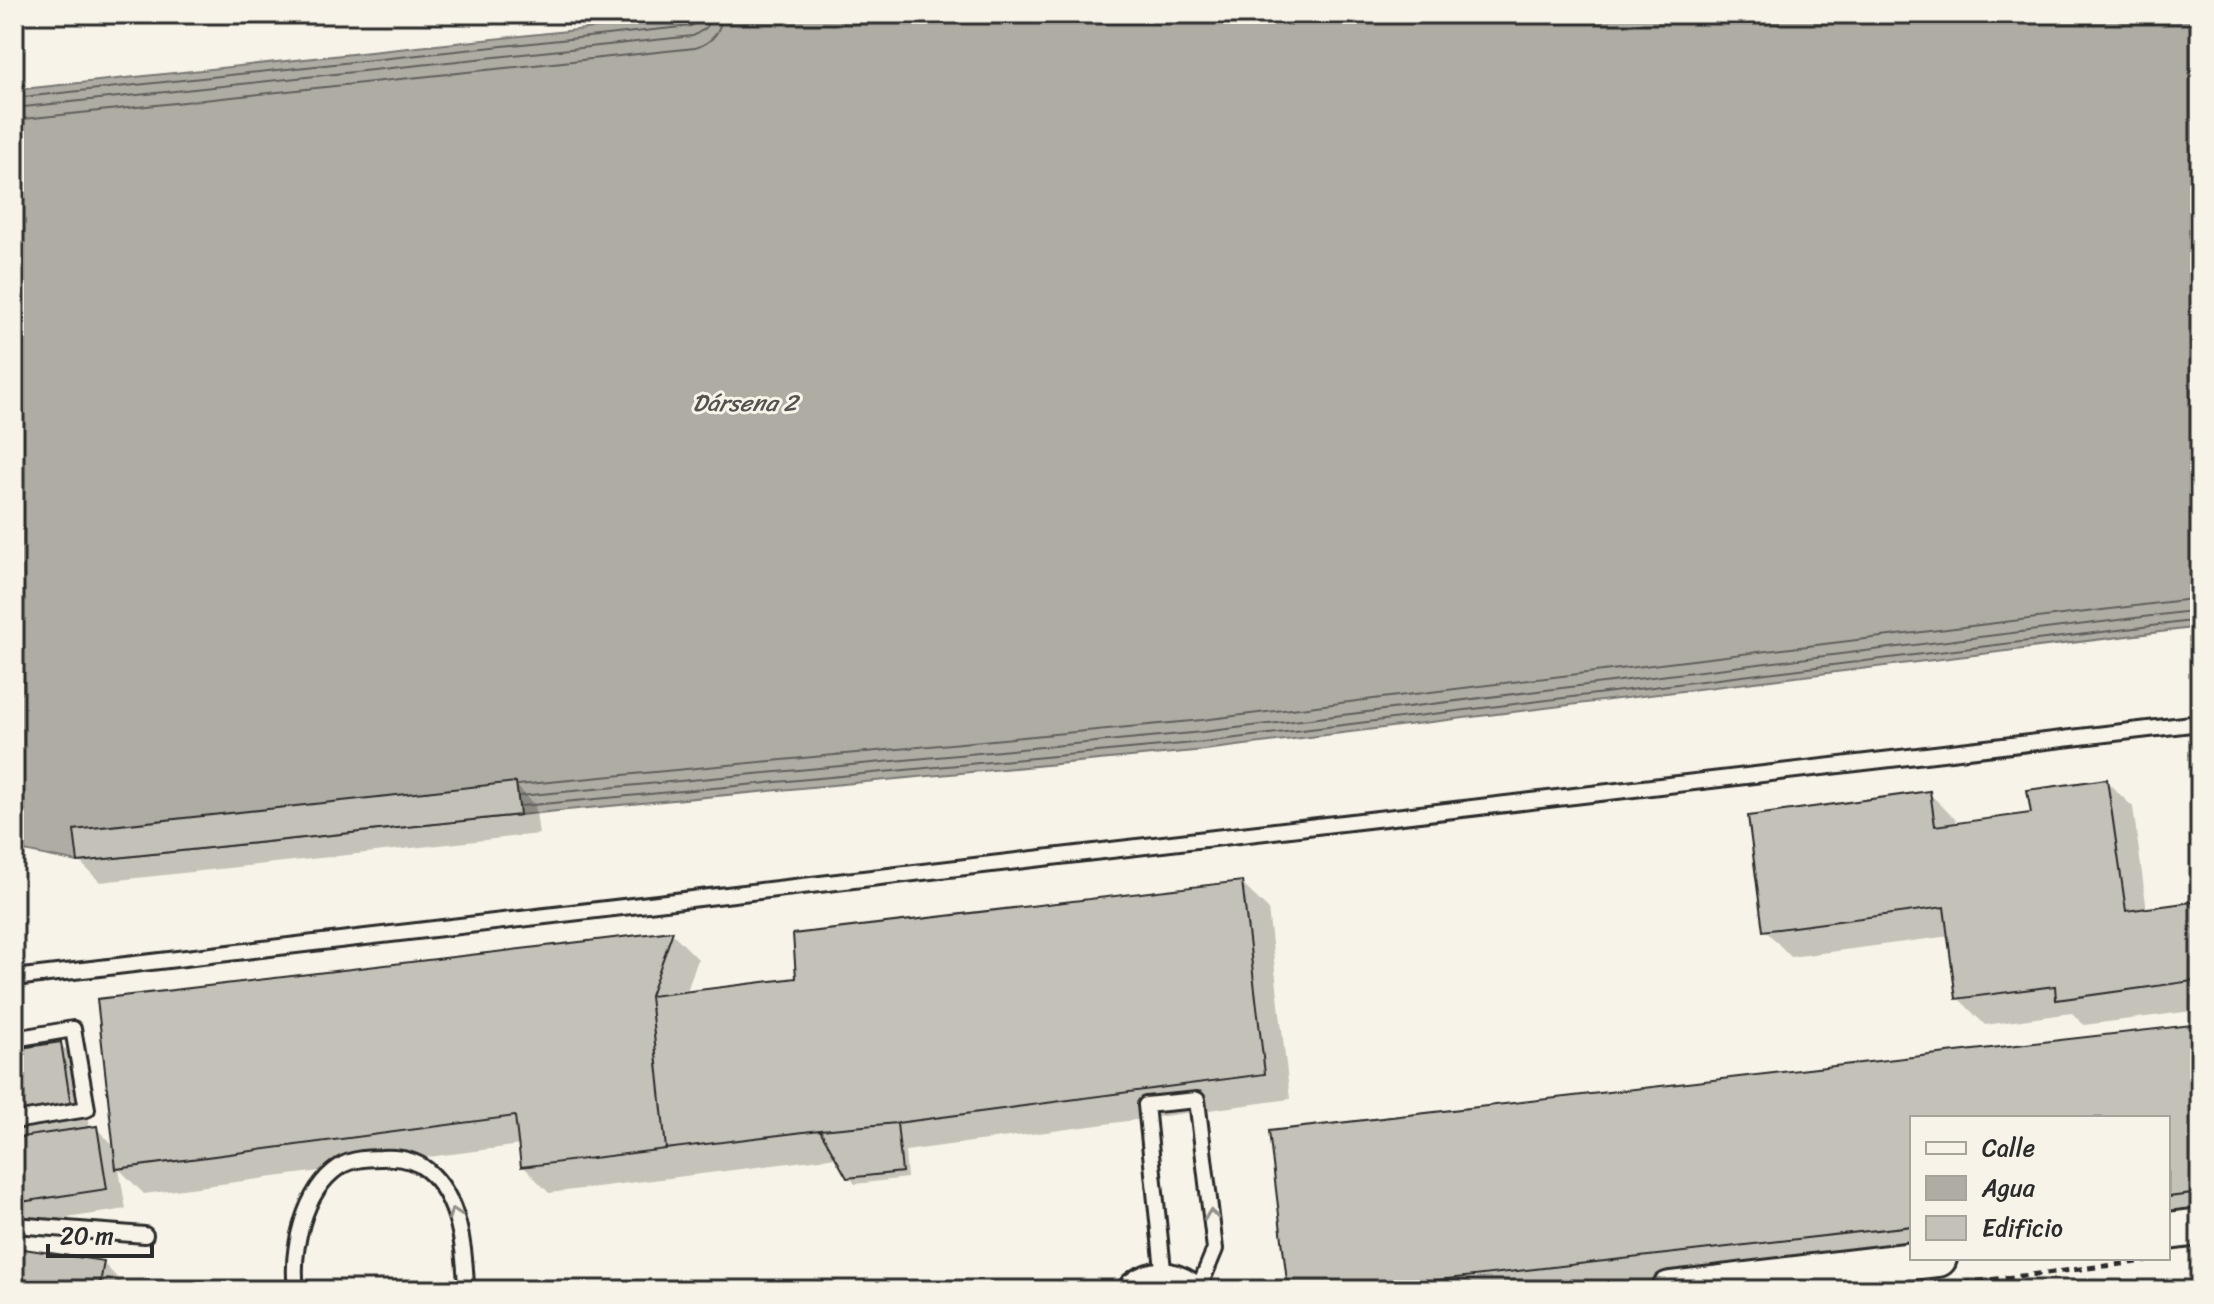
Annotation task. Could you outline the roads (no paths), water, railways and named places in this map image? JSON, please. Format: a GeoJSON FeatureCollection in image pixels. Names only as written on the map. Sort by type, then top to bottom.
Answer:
{"type":"FeatureCollection","features":[{"type":"Feature","properties":{"kind":"street"},"geometry":{"type":"LineString","coordinates":[[2170,1240],[2200,1227]]}},
{"type":"Feature","properties":{"kind":"street"},"geometry":{"type":"LineString","coordinates":[[1670,1290],[1950,1270]]}},
{"type":"Feature","properties":{"kind":"lane"},"geometry":{"type":"LineString","coordinates":[[14,978],[2200,723]]}},
{"type":"Feature","properties":{"kind":"lane"},"geometry":{"type":"LineString","coordinates":[[14,1039],[73,1029],[87,1109],[14,1121]]}},
{"type":"Feature","properties":{"kind":"lane"},"geometry":{"type":"LineString","coordinates":[[1163,1287],[1146,1105],[1197,1100],[1215,1249],[1198,1290]]}},
{"type":"Feature","properties":{"kind":"lane"},"geometry":{"type":"LineString","coordinates":[[296,1290],[294,1273],[299,1241],[307,1210],[322,1183],[340,1166],[358,1159],[397,1157],[426,1168],[449,1199],[464,1252],[466,1290]]}},
{"type":"Feature","properties":{"kind":"lane"},"geometry":{"type":"LineString","coordinates":[[14,1225],[145,1235]]}},
{"type":"Feature","properties":{"kind":"water","name":"Dársena 2"},"geometry":{"type":"Polygon","coordinates":[[[727,14],[2200,14],[2200,627],[1205,750],[567,810],[78,862],[14,849],[14,90],[727,14]]]}}]}
